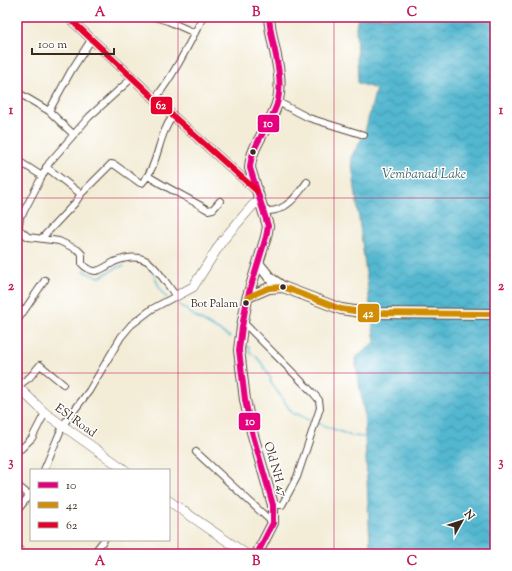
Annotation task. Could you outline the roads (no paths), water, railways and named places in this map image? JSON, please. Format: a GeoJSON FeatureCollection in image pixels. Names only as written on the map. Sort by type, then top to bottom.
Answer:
{"type":"FeatureCollection","features":[{"type":"Feature","properties":{"kind":"main road"},"geometry":{"type":"LineString","coordinates":[[68,17],[173,116],[256,191]]}},
{"type":"Feature","properties":{"kind":"main road","name":"Old NH 47"},"geometry":{"type":"LineString","coordinates":[[257,554],[273,523],[273,505],[252,432],[245,400],[239,350],[248,297],[268,226],[256,191],[250,168],[250,160],[270,122],[278,102],[280,87],[279,73],[270,17]]}},
{"type":"Feature","properties":{"kind":"main road"},"geometry":{"type":"LineString","coordinates":[[172,299],[193,287],[222,241],[253,205],[261,206]]}},
{"type":"Feature","properties":{"kind":"main road"},"geometry":{"type":"LineString","coordinates":[[258,263],[270,278],[283,286]]}},
{"type":"Feature","properties":{"kind":"main road"},"geometry":{"type":"LineString","coordinates":[[253,280],[283,286],[341,308],[368,312],[495,314]]}},
{"type":"Feature","properties":{"kind":"main road"},"geometry":{"type":"LineString","coordinates":[[248,297],[269,288],[283,286]]}},
{"type":"Feature","properties":{"kind":"main road","name":"ESI Road"},"geometry":{"type":"LineString","coordinates":[[17,386],[45,413],[124,469]]}},
{"type":"Feature","properties":{"kind":"main road"},"geometry":{"type":"LineString","coordinates":[[170,502],[246,554]]}},
{"type":"Feature","properties":{"kind":"street"},"geometry":{"type":"LineString","coordinates":[[154,17],[168,21],[195,33]]}},
{"type":"Feature","properties":{"kind":"street"},"geometry":{"type":"LineString","coordinates":[[155,99],[191,44],[203,17]]}},
{"type":"Feature","properties":{"kind":"street"},"geometry":{"type":"LineString","coordinates":[[49,111],[71,71],[91,40]]}},
{"type":"Feature","properties":{"kind":"street"},"geometry":{"type":"LineString","coordinates":[[44,469],[63,425],[89,391],[121,337],[130,325],[152,309],[172,299],[156,268],[140,258],[134,257],[114,262],[108,267],[93,271],[87,269],[82,264],[82,254],[78,250],[58,241],[28,237],[19,229],[19,212],[23,213],[46,167],[73,134],[132,78]]}},
{"type":"Feature","properties":{"kind":"street"},"geometry":{"type":"LineString","coordinates":[[17,92],[49,111],[73,134]]}},
{"type":"Feature","properties":{"kind":"street"},"geometry":{"type":"LineString","coordinates":[[278,102],[309,118],[364,135]]}},
{"type":"Feature","properties":{"kind":"street"},"geometry":{"type":"LineString","coordinates":[[42,238],[75,203],[81,194],[111,164],[115,165],[140,183],[144,182],[156,158],[165,129],[173,116]]}},
{"type":"Feature","properties":{"kind":"street"},"geometry":{"type":"LineString","coordinates":[[17,160],[42,176]]}},
{"type":"Feature","properties":{"kind":"street"},"geometry":{"type":"LineString","coordinates":[[46,167],[81,194]]}},
{"type":"Feature","properties":{"kind":"street"},"geometry":{"type":"LineString","coordinates":[[148,176],[208,210],[213,209],[220,201]]}},
{"type":"Feature","properties":{"kind":"street"},"geometry":{"type":"LineString","coordinates":[[261,206],[269,211],[289,204],[307,182]]}},
{"type":"Feature","properties":{"kind":"street"},"geometry":{"type":"LineString","coordinates":[[17,321],[44,280]]}},
{"type":"Feature","properties":{"kind":"street"},"geometry":{"type":"LineString","coordinates":[[243,322],[314,394],[318,400],[320,408],[297,476],[282,505],[273,505]]}},
{"type":"Feature","properties":{"kind":"street"},"geometry":{"type":"LineString","coordinates":[[17,386],[30,377],[40,365],[63,384]]}},
{"type":"Feature","properties":{"kind":"street"},"geometry":{"type":"LineString","coordinates":[[17,445],[21,449],[32,438],[45,413]]}},
{"type":"Feature","properties":{"kind":"street"},"geometry":{"type":"LineString","coordinates":[[196,452],[273,523]]}},
{"type":"Feature","properties":{"kind":"street"},"geometry":{"type":"LineString","coordinates":[[17,486],[30,494],[17,511]]}},
{"type":"Feature","properties":{"kind":"street"},"geometry":{"type":"LineString","coordinates":[[93,554],[103,541]]}},
{"type":"Feature","properties":{"kind":"street"},"geometry":{"type":"LineString","coordinates":[[17,546],[22,554]]}},
{"type":"Feature","properties":{"kind":"water","name":"Vembanad Lake"},"geometry":{"type":"Polygon","coordinates":[[[358,17],[495,17],[495,554],[363,554],[370,546],[364,413],[355,358],[375,343],[351,157],[364,135],[376,89],[358,83],[356,27],[358,17]]]}},
{"type":"Feature","properties":{"kind":"waterway"},"geometry":{"type":"LineString","coordinates":[[84,270],[89,274],[100,277],[118,267],[124,266]]}},
{"type":"Feature","properties":{"kind":"waterway"},"geometry":{"type":"LineString","coordinates":[[151,268],[161,291],[167,298]]}},
{"type":"Feature","properties":{"kind":"waterway"},"geometry":{"type":"LineString","coordinates":[[178,304],[196,317],[230,337]]}},
{"type":"Feature","properties":{"kind":"waterway"},"geometry":{"type":"LineString","coordinates":[[245,347],[249,347],[251,354],[257,357],[270,377],[270,381],[293,414],[297,414],[313,422]]}},
{"type":"Feature","properties":{"kind":"waterway"},"geometry":{"type":"LineString","coordinates":[[317,423],[352,436],[365,437]]}},
{"type":"Feature","properties":{"kind":"place","name":"Bot Palam"},"geometry":{"type":"Point","coordinates":[246,303]}}]}
